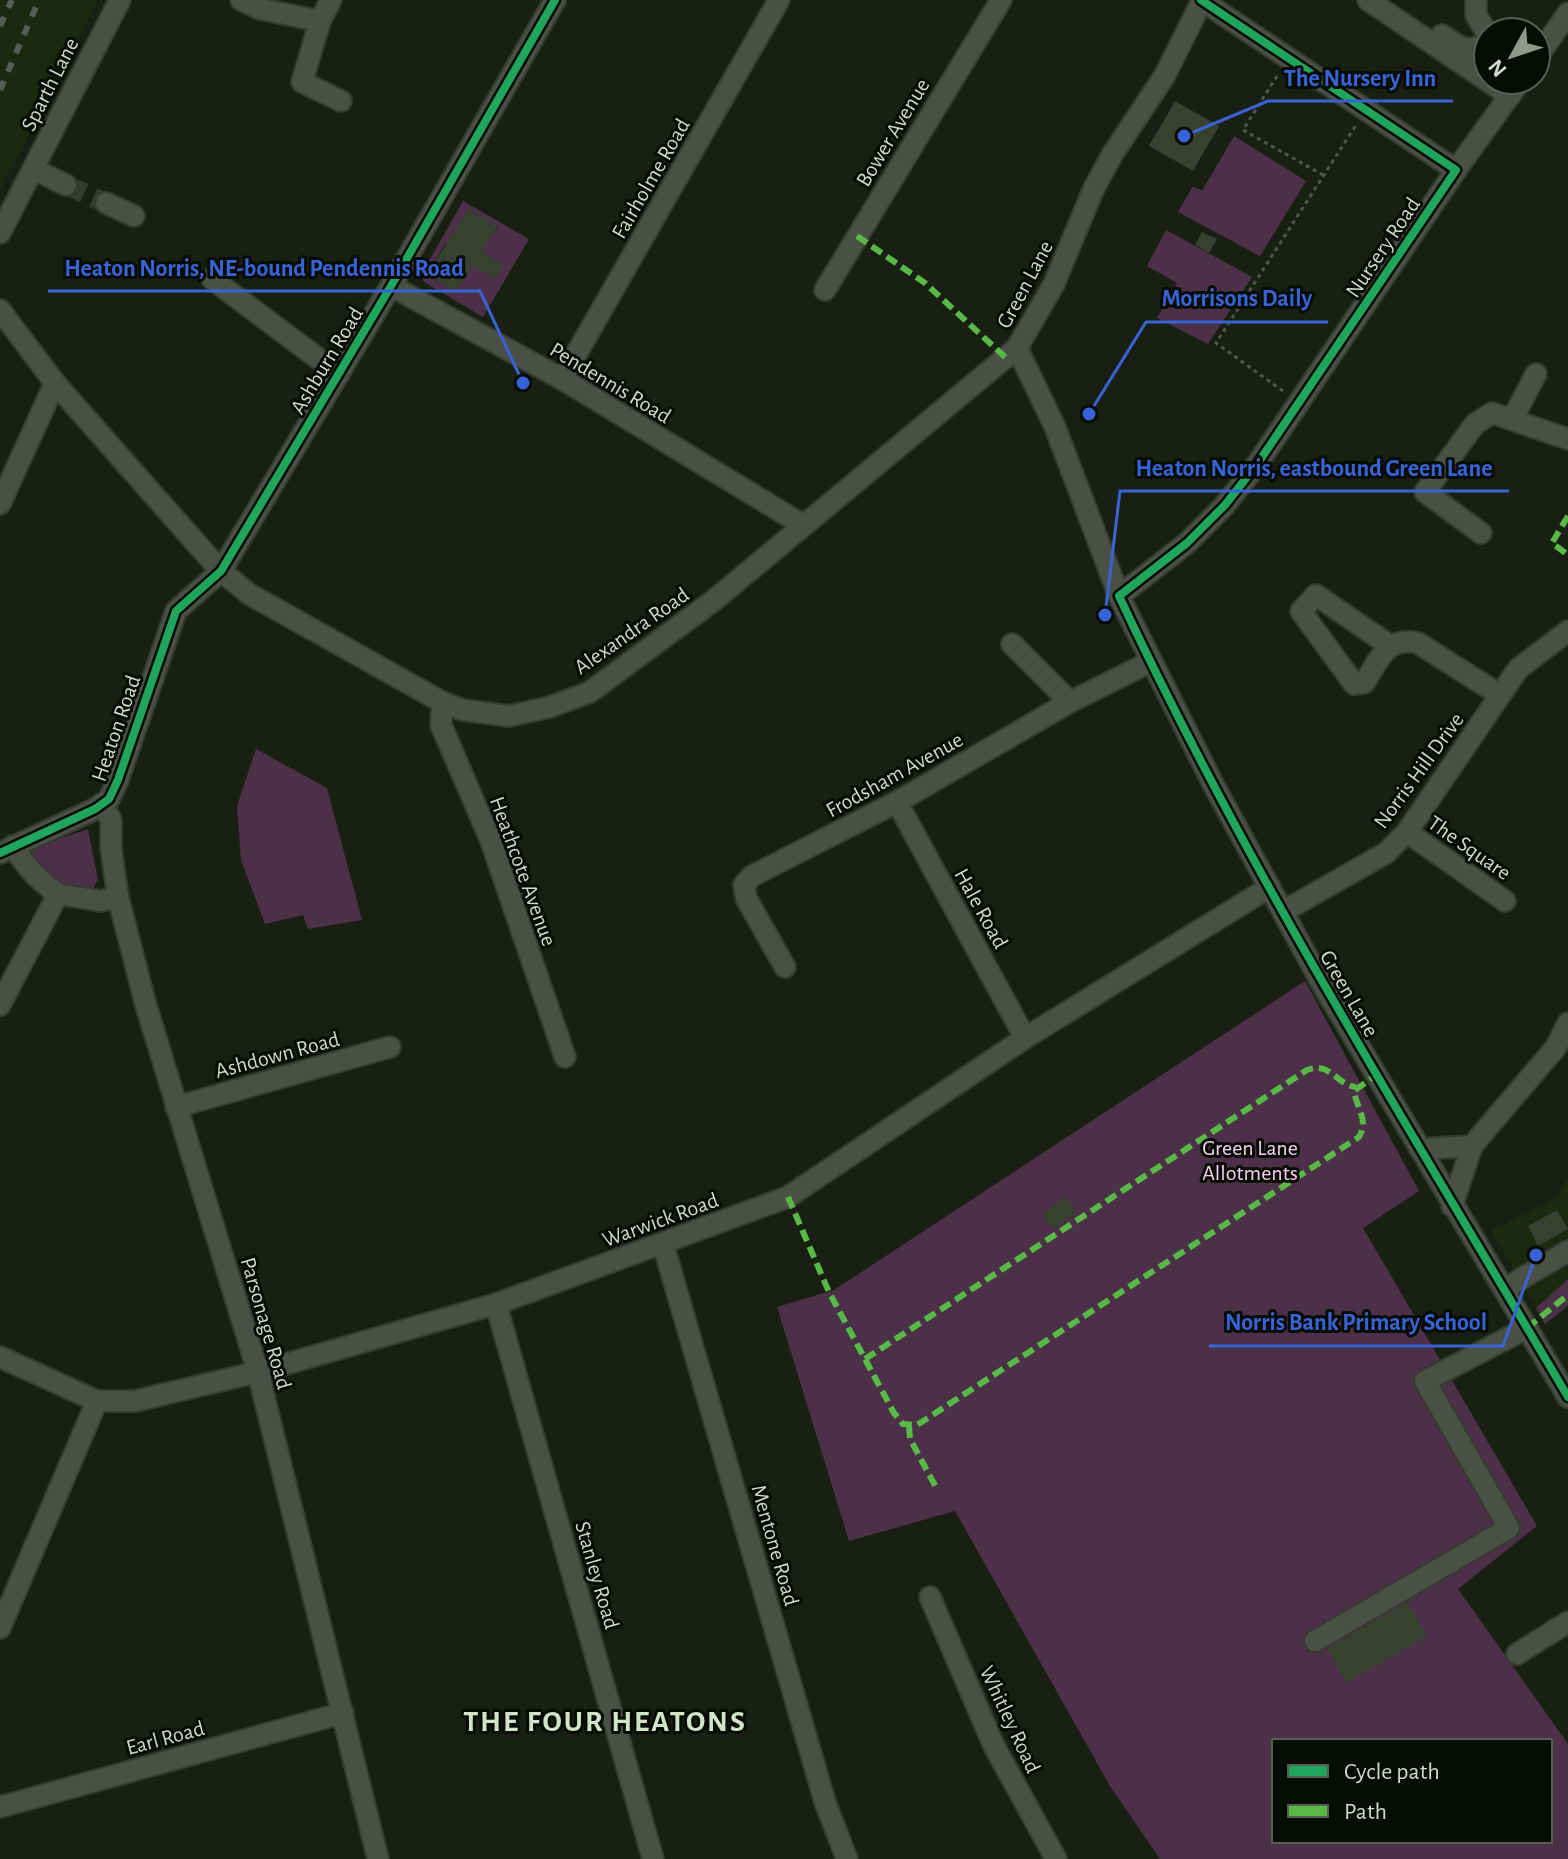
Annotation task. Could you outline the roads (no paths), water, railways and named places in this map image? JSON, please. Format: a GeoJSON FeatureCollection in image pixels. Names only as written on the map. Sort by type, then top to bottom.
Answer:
{"type":"FeatureCollection","features":[{"type":"Feature","properties":{"kind":"street","name":"Sparth Lane"},"geometry":{"type":"LineString","coordinates":[[0,233],[120,0]]}},
{"type":"Feature","properties":{"kind":"street"},"geometry":{"type":"LineString","coordinates":[[241,0],[260,9],[320,21]]}},
{"type":"Feature","properties":{"kind":"street"},"geometry":{"type":"LineString","coordinates":[[331,0],[320,21],[302,82],[341,101]]}},
{"type":"Feature","properties":{"kind":"street","name":"Ashburn Road"},"geometry":{"type":"LineString","coordinates":[[221,571],[391,286],[555,0]]}},
{"type":"Feature","properties":{"kind":"street","name":"Fairholme Road"},"geometry":{"type":"LineString","coordinates":[[562,379],[779,0]]}},
{"type":"Feature","properties":{"kind":"street","name":"Bower Avenue"},"geometry":{"type":"LineString","coordinates":[[825,290],[1001,0]]}},
{"type":"Feature","properties":{"kind":"street"},"geometry":{"type":"LineString","coordinates":[[1202,0],[1456,170]]}},
{"type":"Feature","properties":{"kind":"street","name":"Green Lane"},"geometry":{"type":"LineString","coordinates":[[1202,0],[1165,75],[1094,188],[1054,284],[1017,348],[1055,427],[1119,596],[1150,662],[1321,982],[1568,1397]]}},
{"type":"Feature","properties":{"kind":"street"},"geometry":{"type":"LineString","coordinates":[[1368,0],[1472,62]]}},
{"type":"Feature","properties":{"kind":"street"},"geometry":{"type":"LineString","coordinates":[[1552,36],[1568,13]]}},
{"type":"Feature","properties":{"kind":"street"},"geometry":{"type":"LineString","coordinates":[[1430,27],[1464,49],[1472,49]]}},
{"type":"Feature","properties":{"kind":"street","name":"Nursery Road"},"geometry":{"type":"LineString","coordinates":[[1119,596],[1187,543],[1225,505],[1258,463],[1509,96]]}},
{"type":"Feature","properties":{"kind":"street"},"geometry":{"type":"LineString","coordinates":[[33,169],[66,185]]}},
{"type":"Feature","properties":{"kind":"street"},"geometry":{"type":"LineString","coordinates":[[106,203],[134,216]]}},
{"type":"Feature","properties":{"kind":"street"},"geometry":{"type":"LineString","coordinates":[[212,279],[339,374]]}},
{"type":"Feature","properties":{"kind":"street","name":"Pendennis Road"},"geometry":{"type":"LineString","coordinates":[[391,286],[562,379],[803,525]]}},
{"type":"Feature","properties":{"kind":"street"},"geometry":{"type":"LineString","coordinates":[[0,310],[55,383],[221,571]]}},
{"type":"Feature","properties":{"kind":"street","name":"Alexandra Road"},"geometry":{"type":"LineString","coordinates":[[221,571],[249,594],[442,702],[463,710],[509,716],[550,707],[590,692],[713,601],[1017,348]]}},
{"type":"Feature","properties":{"kind":"street"},"geometry":{"type":"LineString","coordinates":[[1513,418],[1536,374]]}},
{"type":"Feature","properties":{"kind":"street"},"geometry":{"type":"LineString","coordinates":[[0,504],[55,383]]}},
{"type":"Feature","properties":{"kind":"street"},"geometry":{"type":"LineString","coordinates":[[1481,533],[1425,492],[1480,419],[1492,413],[1568,439]]}},
{"type":"Feature","properties":{"kind":"street","name":"Heaton Road"},"geometry":{"type":"LineString","coordinates":[[6,849],[109,799],[171,622],[186,600],[221,571]]}},
{"type":"Feature","properties":{"kind":"street"},"geometry":{"type":"LineString","coordinates":[[1389,645],[1316,595],[1301,611],[1354,684],[1364,683],[1389,645],[1403,640],[1418,643],[1500,695]]}},
{"type":"Feature","properties":{"kind":"street","name":"Norris Hill Drive"},"geometry":{"type":"LineString","coordinates":[[1284,911],[1386,853],[1407,832],[1523,663],[1568,631]]}},
{"type":"Feature","properties":{"kind":"street"},"geometry":{"type":"LineString","coordinates":[[1012,644],[1070,702]]}},
{"type":"Feature","properties":{"kind":"street","name":"Frodsham Avenue"},"geometry":{"type":"LineString","coordinates":[[785,967],[746,898],[744,885],[752,876],[897,802],[1070,702],[1150,662]]}},
{"type":"Feature","properties":{"kind":"street","name":"Heathcote Avenue"},"geometry":{"type":"LineString","coordinates":[[442,702],[441,725],[491,841],[565,1057]]}},
{"type":"Feature","properties":{"kind":"street","name":"Hale Road"},"geometry":{"type":"LineString","coordinates":[[897,802],[1025,1038]]}},
{"type":"Feature","properties":{"kind":"street","name":"Parsonage Road"},"geometry":{"type":"LineString","coordinates":[[102,804],[111,820],[111,849],[118,897],[176,1107],[258,1372],[378,1859]]}},
{"type":"Feature","properties":{"kind":"street","name":"The Square"},"geometry":{"type":"LineString","coordinates":[[1407,832],[1505,901]]}},
{"type":"Feature","properties":{"kind":"street"},"geometry":{"type":"LineString","coordinates":[[6,849],[58,894],[101,901],[118,897]]}},
{"type":"Feature","properties":{"kind":"street","name":"Warwick Road"},"geometry":{"type":"LineString","coordinates":[[0,1357],[97,1401],[135,1401],[258,1372],[496,1304],[663,1244],[788,1197],[1025,1038],[1270,887]]}},
{"type":"Feature","properties":{"kind":"street"},"geometry":{"type":"LineString","coordinates":[[0,1005],[58,894]]}},
{"type":"Feature","properties":{"kind":"street"},"geometry":{"type":"LineString","coordinates":[[1452,1206],[1472,1146],[1556,1047],[1568,1023]]}},
{"type":"Feature","properties":{"kind":"street","name":"Ashdown Road"},"geometry":{"type":"LineString","coordinates":[[176,1107],[390,1047]]}},
{"type":"Feature","properties":{"kind":"street"},"geometry":{"type":"LineString","coordinates":[[1420,1149],[1472,1146]]}},
{"type":"Feature","properties":{"kind":"street","name":"Mentone Road"},"geometry":{"type":"LineString","coordinates":[[663,1244],[825,1802],[847,1859]]}},
{"type":"Feature","properties":{"kind":"street"},"geometry":{"type":"LineString","coordinates":[[1504,1289],[1568,1251]]}},
{"type":"Feature","properties":{"kind":"street","name":"Stanley Road"},"geometry":{"type":"LineString","coordinates":[[496,1304],[653,1859]]}},
{"type":"Feature","properties":{"kind":"street"},"geometry":{"type":"LineString","coordinates":[[1315,1641],[1509,1528],[1425,1381],[1527,1328]]}},
{"type":"Feature","properties":{"kind":"street"},"geometry":{"type":"LineString","coordinates":[[0,1628],[97,1401]]}},
{"type":"Feature","properties":{"kind":"street","name":"Whitley Road"},"geometry":{"type":"LineString","coordinates":[[930,1597],[994,1746],[1056,1859]]}},
{"type":"Feature","properties":{"kind":"street"},"geometry":{"type":"LineString","coordinates":[[1517,1654],[1568,1622]]}},
{"type":"Feature","properties":{"kind":"street","name":"Earl Road"},"geometry":{"type":"LineString","coordinates":[[0,1807],[343,1713]]}},
{"type":"Feature","properties":{"kind":"tunnel"},"geometry":{"type":"LineString","coordinates":[[66,185],[106,203]]}},
{"type":"Feature","properties":{"kind":"railway"},"geometry":{"type":"LineString","coordinates":[[0,26],[12,0]]}},
{"type":"Feature","properties":{"kind":"railway"},"geometry":{"type":"LineString","coordinates":[[0,90],[39,0]]}},
{"type":"Feature","properties":{"kind":"place","name":"The Nursery Inn"},"geometry":{"type":"Point","coordinates":[1184,136]}},
{"type":"Feature","properties":{"kind":"place","name":"Heaton Norris, NE-bound Pendennis Road"},"geometry":{"type":"Point","coordinates":[523,383]}},
{"type":"Feature","properties":{"kind":"place","name":"Morrisons Daily"},"geometry":{"type":"Point","coordinates":[1089,414]}},
{"type":"Feature","properties":{"kind":"place","name":"Heaton Norris, eastbound Green Lane"},"geometry":{"type":"Point","coordinates":[1105,615]}},
{"type":"Feature","properties":{"kind":"place","name":"Norris Bank Primary School"},"geometry":{"type":"Point","coordinates":[1536,1255]}},
{"type":"Feature","properties":{"kind":"district","name":"THE FOUR HEATONS"},"geometry":{"type":"Point","coordinates":[605,1721]}},
{"type":"Feature","properties":{"kind":"park label","name":"Green Lane Allotments"},"geometry":{"type":"Point","coordinates":[1250,1160]}}]}
